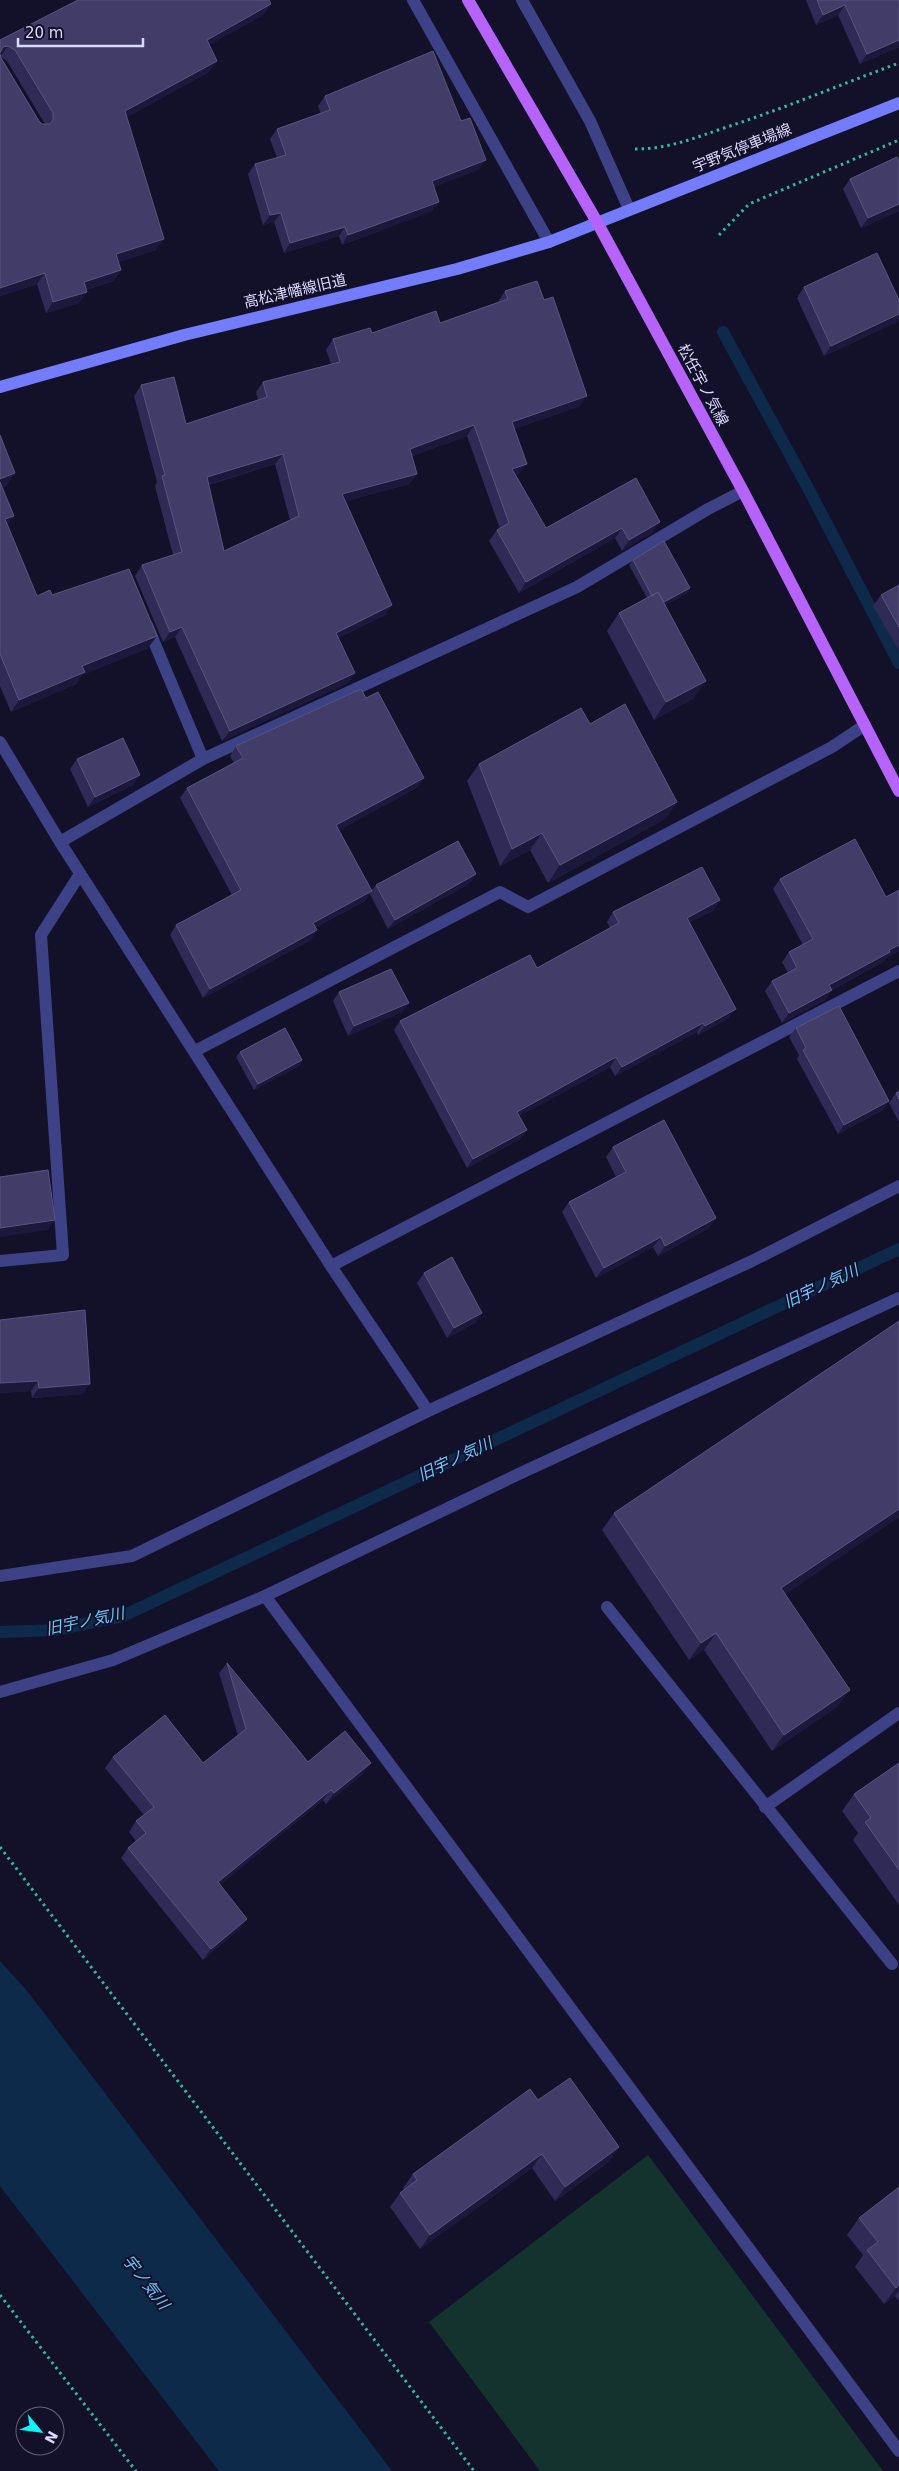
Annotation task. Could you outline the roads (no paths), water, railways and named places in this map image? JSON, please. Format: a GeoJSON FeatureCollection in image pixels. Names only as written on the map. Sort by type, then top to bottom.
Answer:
{"type":"FeatureCollection","features":[{"type":"Feature","properties":{"kind":"main road","name":"松任宇ノ気線"},"geometry":{"type":"LineString","coordinates":[[468,0],[597,222],[743,491],[899,791]]}},
{"type":"Feature","properties":{"kind":"street"},"geometry":{"type":"LineString","coordinates":[[413,0],[549,242]]}},
{"type":"Feature","properties":{"kind":"street"},"geometry":{"type":"LineString","coordinates":[[522,0],[590,121],[629,209]]}},
{"type":"Feature","properties":{"kind":"street","name":"宇野気停車場線"},"geometry":{"type":"LineString","coordinates":[[597,222],[899,103]]}},
{"type":"Feature","properties":{"kind":"street","name":"高松津幡線旧道"},"geometry":{"type":"LineString","coordinates":[[0,387],[184,335],[458,269],[549,242],[597,222]]}},
{"type":"Feature","properties":{"kind":"street"},"geometry":{"type":"LineString","coordinates":[[60,842],[203,759],[577,587],[708,509],[743,491]]}},
{"type":"Feature","properties":{"kind":"street"},"geometry":{"type":"LineString","coordinates":[[144,617],[203,759]]}},
{"type":"Feature","properties":{"kind":"street"},"geometry":{"type":"LineString","coordinates":[[195,1051],[500,892],[528,907],[832,747],[865,725]]}},
{"type":"Feature","properties":{"kind":"street"},"geometry":{"type":"LineString","coordinates":[[0,742],[80,874],[331,1266],[428,1411]]}},
{"type":"Feature","properties":{"kind":"street"},"geometry":{"type":"LineString","coordinates":[[0,1261],[63,1255],[41,934],[80,874]]}},
{"type":"Feature","properties":{"kind":"street"},"geometry":{"type":"LineString","coordinates":[[331,1266],[899,971]]}},
{"type":"Feature","properties":{"kind":"street"},"geometry":{"type":"LineString","coordinates":[[0,1576],[132,1556],[428,1411],[752,1261],[899,1186]]}},
{"type":"Feature","properties":{"kind":"street"},"geometry":{"type":"LineString","coordinates":[[0,1692],[113,1660],[265,1596],[532,1468],[899,1298]]}},
{"type":"Feature","properties":{"kind":"street"},"geometry":{"type":"LineString","coordinates":[[265,1596],[899,2451]]}},
{"type":"Feature","properties":{"kind":"street"},"geometry":{"type":"LineString","coordinates":[[607,1607],[892,1964]]}},
{"type":"Feature","properties":{"kind":"street"},"geometry":{"type":"LineString","coordinates":[[765,1807],[899,1713]]}},
{"type":"Feature","properties":{"kind":"water","name":"宇ノ気川"},"geometry":{"type":"Polygon","coordinates":[[[0,1961],[28,1992],[392,2471],[219,2471],[0,2186],[0,1961]]]}},
{"type":"Feature","properties":{"kind":"waterway"},"geometry":{"type":"LineString","coordinates":[[723,332],[808,488],[899,663]]}},
{"type":"Feature","properties":{"kind":"waterway","name":"旧宇ノ気川"},"geometry":{"type":"LineString","coordinates":[[0,1632],[55,1630],[123,1616],[899,1249]]}}]}
